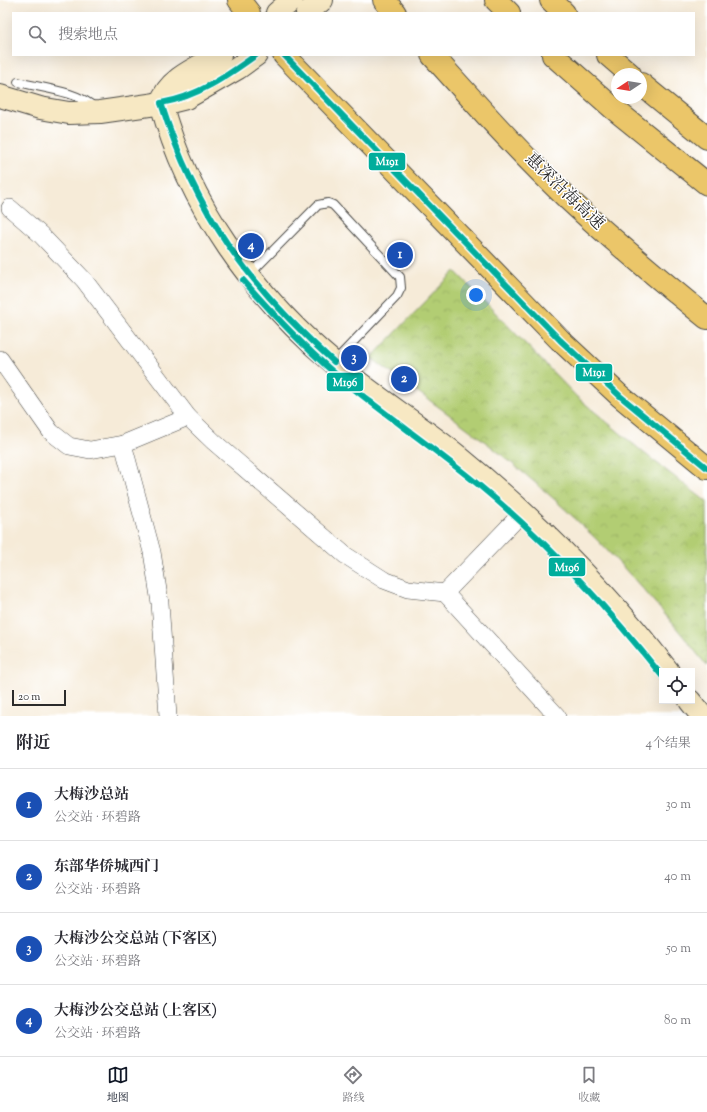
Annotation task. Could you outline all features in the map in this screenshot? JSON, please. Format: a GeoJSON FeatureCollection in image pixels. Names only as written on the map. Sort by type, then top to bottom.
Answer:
{"type":"FeatureCollection","features":[{"type":"Feature","properties":{"kind":"highway"},"geometry":{"type":"LineString","coordinates":[[239,0],[248,12]]}},
{"type":"Feature","properties":{"kind":"highway"},"geometry":{"type":"LineString","coordinates":[[384,0],[394,12]]}},
{"type":"Feature","properties":{"kind":"highway"},"geometry":{"type":"LineString","coordinates":[[496,0],[508,12]]}},
{"type":"Feature","properties":{"kind":"highway"},"geometry":{"type":"LineString","coordinates":[[551,0],[563,12]]}},
{"type":"Feature","properties":{"kind":"highway"},"geometry":{"type":"LineString","coordinates":[[285,56],[560,340],[620,396],[707,468]]}},
{"type":"Feature","properties":{"kind":"highway","name":"惠深沿海高速"},"geometry":{"type":"LineString","coordinates":[[433,56],[488,118],[566,197],[650,271],[707,318]]}},
{"type":"Feature","properties":{"kind":"highway"},"geometry":{"type":"LineString","coordinates":[[554,56],[614,109],[707,184]]}},
{"type":"Feature","properties":{"kind":"highway"},"geometry":{"type":"LineString","coordinates":[[609,56],[623,68]]}},
{"type":"Feature","properties":{"kind":"highway"},"geometry":{"type":"LineString","coordinates":[[647,89],[707,138]]}},
{"type":"Feature","properties":{"kind":"street"},"geometry":{"type":"LineString","coordinates":[[277,12],[292,0]]}},
{"type":"Feature","properties":{"kind":"street"},"geometry":{"type":"LineString","coordinates":[[308,12],[322,0]]}},
{"type":"Feature","properties":{"kind":"street"},"geometry":{"type":"LineString","coordinates":[[218,56],[174,82],[163,95],[161,103],[171,136],[196,193],[221,236],[249,275],[283,314],[334,362],[458,456],[522,513],[568,557],[604,595],[665,668]]}},
{"type":"Feature","properties":{"kind":"street"},"geometry":{"type":"LineString","coordinates":[[0,96],[58,112],[84,114],[161,103],[186,98],[238,68],[255,56]]}},
{"type":"Feature","properties":{"kind":"street"},"geometry":{"type":"LineString","coordinates":[[10,208],[40,234],[84,280],[188,417],[214,442],[345,555],[384,580],[408,589],[444,593],[557,716]]}},
{"type":"Feature","properties":{"kind":"street"},"geometry":{"type":"LineString","coordinates":[[0,359],[51,432],[70,446],[90,450],[123,444],[188,417]]}},
{"type":"Feature","properties":{"kind":"street"},"geometry":{"type":"LineString","coordinates":[[123,444],[154,567],[160,604],[168,716]]}},
{"type":"Feature","properties":{"kind":"street"},"geometry":{"type":"LineString","coordinates":[[444,593],[522,513]]}},
{"type":"Feature","properties":{"kind":"street"},"geometry":{"type":"LineString","coordinates":[[692,704],[702,716]]}},
{"type":"Feature","properties":{"kind":"lane"},"geometry":{"type":"LineString","coordinates":[[18,82],[83,99],[100,112]]}},
{"type":"Feature","properties":{"kind":"lane"},"geometry":{"type":"LineString","coordinates":[[249,275],[318,206],[328,203],[333,206],[400,277],[401,284],[397,296],[334,362]]}},
{"type":"Feature","properties":{"kind":"green space"},"geometry":{"type":"Polygon","coordinates":[[[455,271],[577,397],[644,453],[707,502],[707,666],[666,615],[622,566],[551,496],[488,444],[371,358],[455,271]]]}},
{"type":"Feature","properties":{"kind":"transit line","name":"M191"},"geometry":{"type":"LineString","coordinates":[[161,103],[187,96],[211,85],[255,56]]}},
{"type":"Feature","properties":{"kind":"transit line","name":"M191"},"geometry":{"type":"LineString","coordinates":[[285,56],[560,340],[620,396],[707,468]]}},
{"type":"Feature","properties":{"kind":"transit line","name":"M191"},"geometry":{"type":"LineString","coordinates":[[161,103],[175,143],[191,179],[208,213],[228,245],[276,305],[334,362]]}},
{"type":"Feature","properties":{"kind":"transit line","name":"M196"},"geometry":{"type":"LineString","coordinates":[[243,280],[286,327],[332,371],[462,471],[505,507],[576,576],[620,625],[659,672]]}},
{"type":"Feature","properties":{"kind":"place","name":"大梅沙公交总站 (上客区)"},"geometry":{"type":"Point","coordinates":[251,246]}},
{"type":"Feature","properties":{"kind":"place","name":"大梅沙总站"},"geometry":{"type":"Point","coordinates":[400,255]}},
{"type":"Feature","properties":{"kind":"place","name":"大梅沙公交总站 (下客区)"},"geometry":{"type":"Point","coordinates":[354,358]}},
{"type":"Feature","properties":{"kind":"place","name":"东部华侨城西门"},"geometry":{"type":"Point","coordinates":[404,379]}}]}
